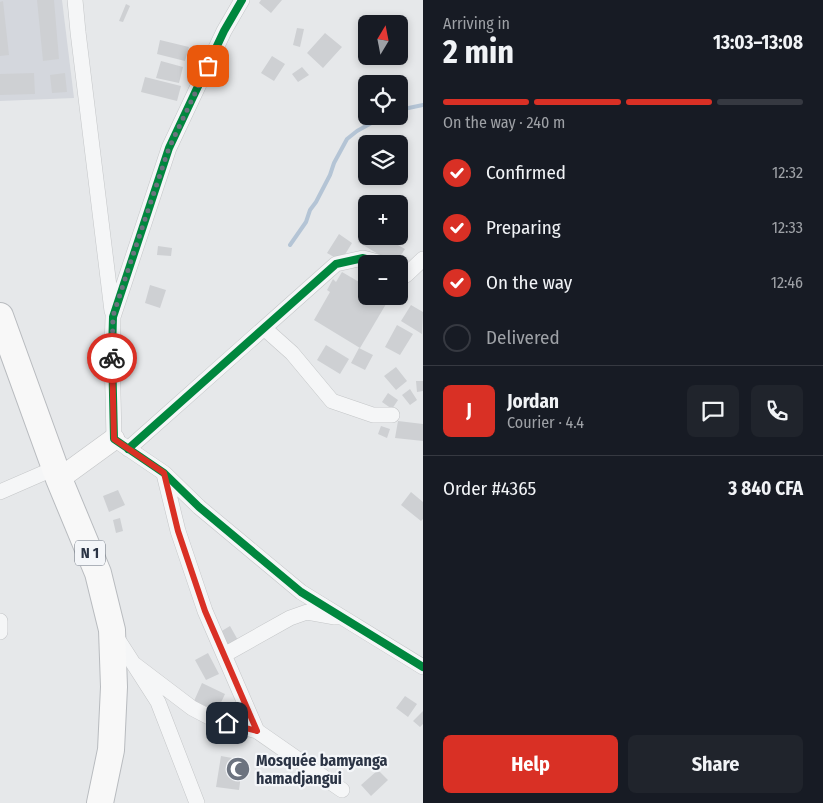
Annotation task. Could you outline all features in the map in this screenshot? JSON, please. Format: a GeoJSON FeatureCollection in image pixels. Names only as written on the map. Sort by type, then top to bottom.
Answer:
{"type":"FeatureCollection","features":[{"type":"Feature","properties":{"kind":"highway","name":"N 1"},"geometry":{"type":"LineString","coordinates":[[0,316],[57,473],[98,572],[112,630],[114,687],[111,750],[100,803]]}},
{"type":"Feature","properties":{"kind":"street"},"geometry":{"type":"LineString","coordinates":[[75,0],[113,316],[112,352],[121,444]]}},
{"type":"Feature","properties":{"kind":"street"},"geometry":{"type":"LineString","coordinates":[[113,316],[169,148],[224,31],[242,0]]}},
{"type":"Feature","properties":{"kind":"street"},"geometry":{"type":"LineString","coordinates":[[0,492],[57,473],[121,444],[264,328],[336,264],[358,259]]}},
{"type":"Feature","properties":{"kind":"street"},"geometry":{"type":"LineString","coordinates":[[408,276],[423,259]]}},
{"type":"Feature","properties":{"kind":"street"},"geometry":{"type":"LineString","coordinates":[[264,328],[292,353],[332,401],[373,416],[392,415]]}},
{"type":"Feature","properties":{"kind":"street"},"geometry":{"type":"LineString","coordinates":[[121,444],[164,473],[198,507],[301,592],[423,667]]}},
{"type":"Feature","properties":{"kind":"street"},"geometry":{"type":"LineString","coordinates":[[164,473],[178,531],[205,611],[257,731]]}},
{"type":"Feature","properties":{"kind":"street"},"geometry":{"type":"LineString","coordinates":[[224,655],[290,618],[307,612],[343,619]]}},
{"type":"Feature","properties":{"kind":"street"},"geometry":{"type":"LineString","coordinates":[[0,621],[0,632]]}},
{"type":"Feature","properties":{"kind":"street"},"geometry":{"type":"LineString","coordinates":[[112,630],[158,702],[197,803]]}},
{"type":"Feature","properties":{"kind":"street"},"geometry":{"type":"LineString","coordinates":[[134,664],[192,708],[211,718],[257,731],[342,790]]}},
{"type":"Feature","properties":{"kind":"shaded area"},"geometry":{"type":"Polygon","coordinates":[[[0,0],[62,0],[74,98],[0,101],[0,0]]]}},
{"type":"Feature","properties":{"kind":"building"},"geometry":{"type":"Polygon","coordinates":[[[37,0],[54,0],[59,59],[43,61],[37,0]]]}},
{"type":"Feature","properties":{"kind":"building"},"geometry":{"type":"Polygon","coordinates":[[[261,0],[282,0],[271,13],[259,3],[261,0]]]}},
{"type":"Feature","properties":{"kind":"building"},"geometry":{"type":"Polygon","coordinates":[[[3,1],[9,55],[0,56],[0,2],[3,1]]]}},
{"type":"Feature","properties":{"kind":"building"},"geometry":{"type":"Polygon","coordinates":[[[126,4],[130,6],[123,22],[119,21],[126,4]]]}},
{"type":"Feature","properties":{"kind":"building"},"geometry":{"type":"Polygon","coordinates":[[[297,28],[304,29],[300,47],[293,45],[297,28]]]}},
{"type":"Feature","properties":{"kind":"building"},"geometry":{"type":"Polygon","coordinates":[[[325,33],[342,47],[323,68],[307,53],[325,33]]]}},
{"type":"Feature","properties":{"kind":"building"},"geometry":{"type":"Polygon","coordinates":[[[160,40],[189,47],[185,61],[157,54],[160,40]]]}},
{"type":"Feature","properties":{"kind":"building"},"geometry":{"type":"Polygon","coordinates":[[[272,56],[285,64],[274,81],[261,73],[272,56]]]}},
{"type":"Feature","properties":{"kind":"building"},"geometry":{"type":"Polygon","coordinates":[[[161,61],[183,67],[179,83],[156,78],[161,61]]]}},
{"type":"Feature","properties":{"kind":"building"},"geometry":{"type":"Polygon","coordinates":[[[302,67],[309,75],[298,82],[292,74],[302,67]]]}},
{"type":"Feature","properties":{"kind":"building"},"geometry":{"type":"Polygon","coordinates":[[[34,73],[35,94],[0,95],[0,74],[34,73]]]}},
{"type":"Feature","properties":{"kind":"building"},"geometry":{"type":"Polygon","coordinates":[[[65,73],[67,92],[52,93],[50,75],[65,73]]]}},
{"type":"Feature","properties":{"kind":"building"},"geometry":{"type":"Polygon","coordinates":[[[145,77],[181,86],[177,101],[141,92],[145,77]]]}},
{"type":"Feature","properties":{"kind":"building"},"geometry":{"type":"Polygon","coordinates":[[[339,234],[352,243],[341,261],[327,253],[339,234]]]}},
{"type":"Feature","properties":{"kind":"building"},"geometry":{"type":"Polygon","coordinates":[[[363,245],[398,245],[405,249],[401,255],[380,255],[363,245]]]}},
{"type":"Feature","properties":{"kind":"building"},"geometry":{"type":"Polygon","coordinates":[[[158,246],[172,248],[171,256],[157,255],[158,246]]]}},
{"type":"Feature","properties":{"kind":"building"},"geometry":{"type":"Polygon","coordinates":[[[342,272],[358,281],[358,305],[385,305],[360,348],[314,320],[330,292],[327,290],[333,279],[336,282],[342,272]]]}},
{"type":"Feature","properties":{"kind":"building"},"geometry":{"type":"Polygon","coordinates":[[[150,285],[166,290],[160,308],[145,303],[150,285]]]}},
{"type":"Feature","properties":{"kind":"building"},"geometry":{"type":"Polygon","coordinates":[[[411,305],[423,312],[422,334],[401,321],[411,305]]]}},
{"type":"Feature","properties":{"kind":"building"},"geometry":{"type":"Polygon","coordinates":[[[397,325],[413,334],[400,355],[385,347],[397,325]]]}},
{"type":"Feature","properties":{"kind":"building"},"geometry":{"type":"Polygon","coordinates":[[[326,345],[349,359],[340,374],[317,360],[326,345]]]}},
{"type":"Feature","properties":{"kind":"building"},"geometry":{"type":"Polygon","coordinates":[[[359,348],[373,355],[365,370],[351,363],[359,348]]]}},
{"type":"Feature","properties":{"kind":"building"},"geometry":{"type":"Polygon","coordinates":[[[396,367],[407,381],[396,390],[384,376],[396,367]]]}},
{"type":"Feature","properties":{"kind":"building"},"geometry":{"type":"Polygon","coordinates":[[[416,381],[423,381],[423,391],[417,392],[416,381]]]}},
{"type":"Feature","properties":{"kind":"building"},"geometry":{"type":"Polygon","coordinates":[[[410,389],[417,400],[410,405],[402,395],[410,389]]]}},
{"type":"Feature","properties":{"kind":"building"},"geometry":{"type":"Polygon","coordinates":[[[388,393],[398,400],[392,409],[382,402],[388,393]]]}},
{"type":"Feature","properties":{"kind":"building"},"geometry":{"type":"Polygon","coordinates":[[[398,421],[423,424],[423,441],[395,438],[398,421]]]}},
{"type":"Feature","properties":{"kind":"building"},"geometry":{"type":"Polygon","coordinates":[[[381,426],[390,429],[387,438],[378,434],[381,426]]]}},
{"type":"Feature","properties":{"kind":"building"},"geometry":{"type":"Polygon","coordinates":[[[118,490],[125,505],[109,512],[103,496],[118,490]]]}},
{"type":"Feature","properties":{"kind":"building"},"geometry":{"type":"Polygon","coordinates":[[[411,492],[423,502],[423,519],[421,521],[401,505],[411,492]]]}},
{"type":"Feature","properties":{"kind":"building"},"geometry":{"type":"Polygon","coordinates":[[[120,518],[123,531],[116,533],[113,520],[120,518]]]}},
{"type":"Feature","properties":{"kind":"building"},"geometry":{"type":"Polygon","coordinates":[[[230,626],[239,642],[229,648],[220,632],[230,626]]]}},
{"type":"Feature","properties":{"kind":"building"},"geometry":{"type":"Polygon","coordinates":[[[208,653],[219,674],[206,680],[195,660],[208,653]]]}},
{"type":"Feature","properties":{"kind":"building"},"geometry":{"type":"Polygon","coordinates":[[[202,683],[225,694],[217,711],[194,701],[202,683]]]}},
{"type":"Feature","properties":{"kind":"building"},"geometry":{"type":"Polygon","coordinates":[[[405,696],[417,704],[408,717],[396,708],[405,696]]]}},
{"type":"Feature","properties":{"kind":"building"},"geometry":{"type":"Polygon","coordinates":[[[423,711],[423,724],[420,727],[413,721],[423,711]]]}},
{"type":"Feature","properties":{"kind":"building"},"geometry":{"type":"Polygon","coordinates":[[[221,756],[243,760],[239,790],[216,787],[221,756]]]}},
{"type":"Feature","properties":{"kind":"building"},"geometry":{"type":"Polygon","coordinates":[[[378,770],[388,780],[371,796],[361,785],[378,770]]]}},
{"type":"Feature","properties":{"kind":"waterway"},"geometry":{"type":"LineString","coordinates":[[408,108],[423,105]]}},
{"type":"Feature","properties":{"kind":"waterway"},"geometry":{"type":"LineString","coordinates":[[290,245],[306,222],[310,210],[316,202],[347,139],[368,125]]}},
{"type":"Feature","properties":{"kind":"cycle path"},"geometry":{"type":"LineString","coordinates":[[242,0],[224,31],[169,148],[113,317],[114,439],[164,473],[199,507],[301,592],[423,667]]}},
{"type":"Feature","properties":{"kind":"cycle path"},"geometry":{"type":"LineString","coordinates":[[128,449],[336,264],[358,259]]}},
{"type":"Feature","properties":{"kind":"way so far"},"geometry":{"type":"LineString","coordinates":[[112,358],[113,316],[130,264],[169,148],[208,66]]}},
{"type":"Feature","properties":{"kind":"place","name":"Mosquée bamyanga hamadjangui"},"geometry":{"type":"Point","coordinates":[238,769]}},
{"type":"Feature","properties":{"kind":"route"},"geometry":{"type":"LineString","coordinates":[[112,358],[114,439],[164,473],[178,531],[205,611],[257,731],[227,723]]}}]}
